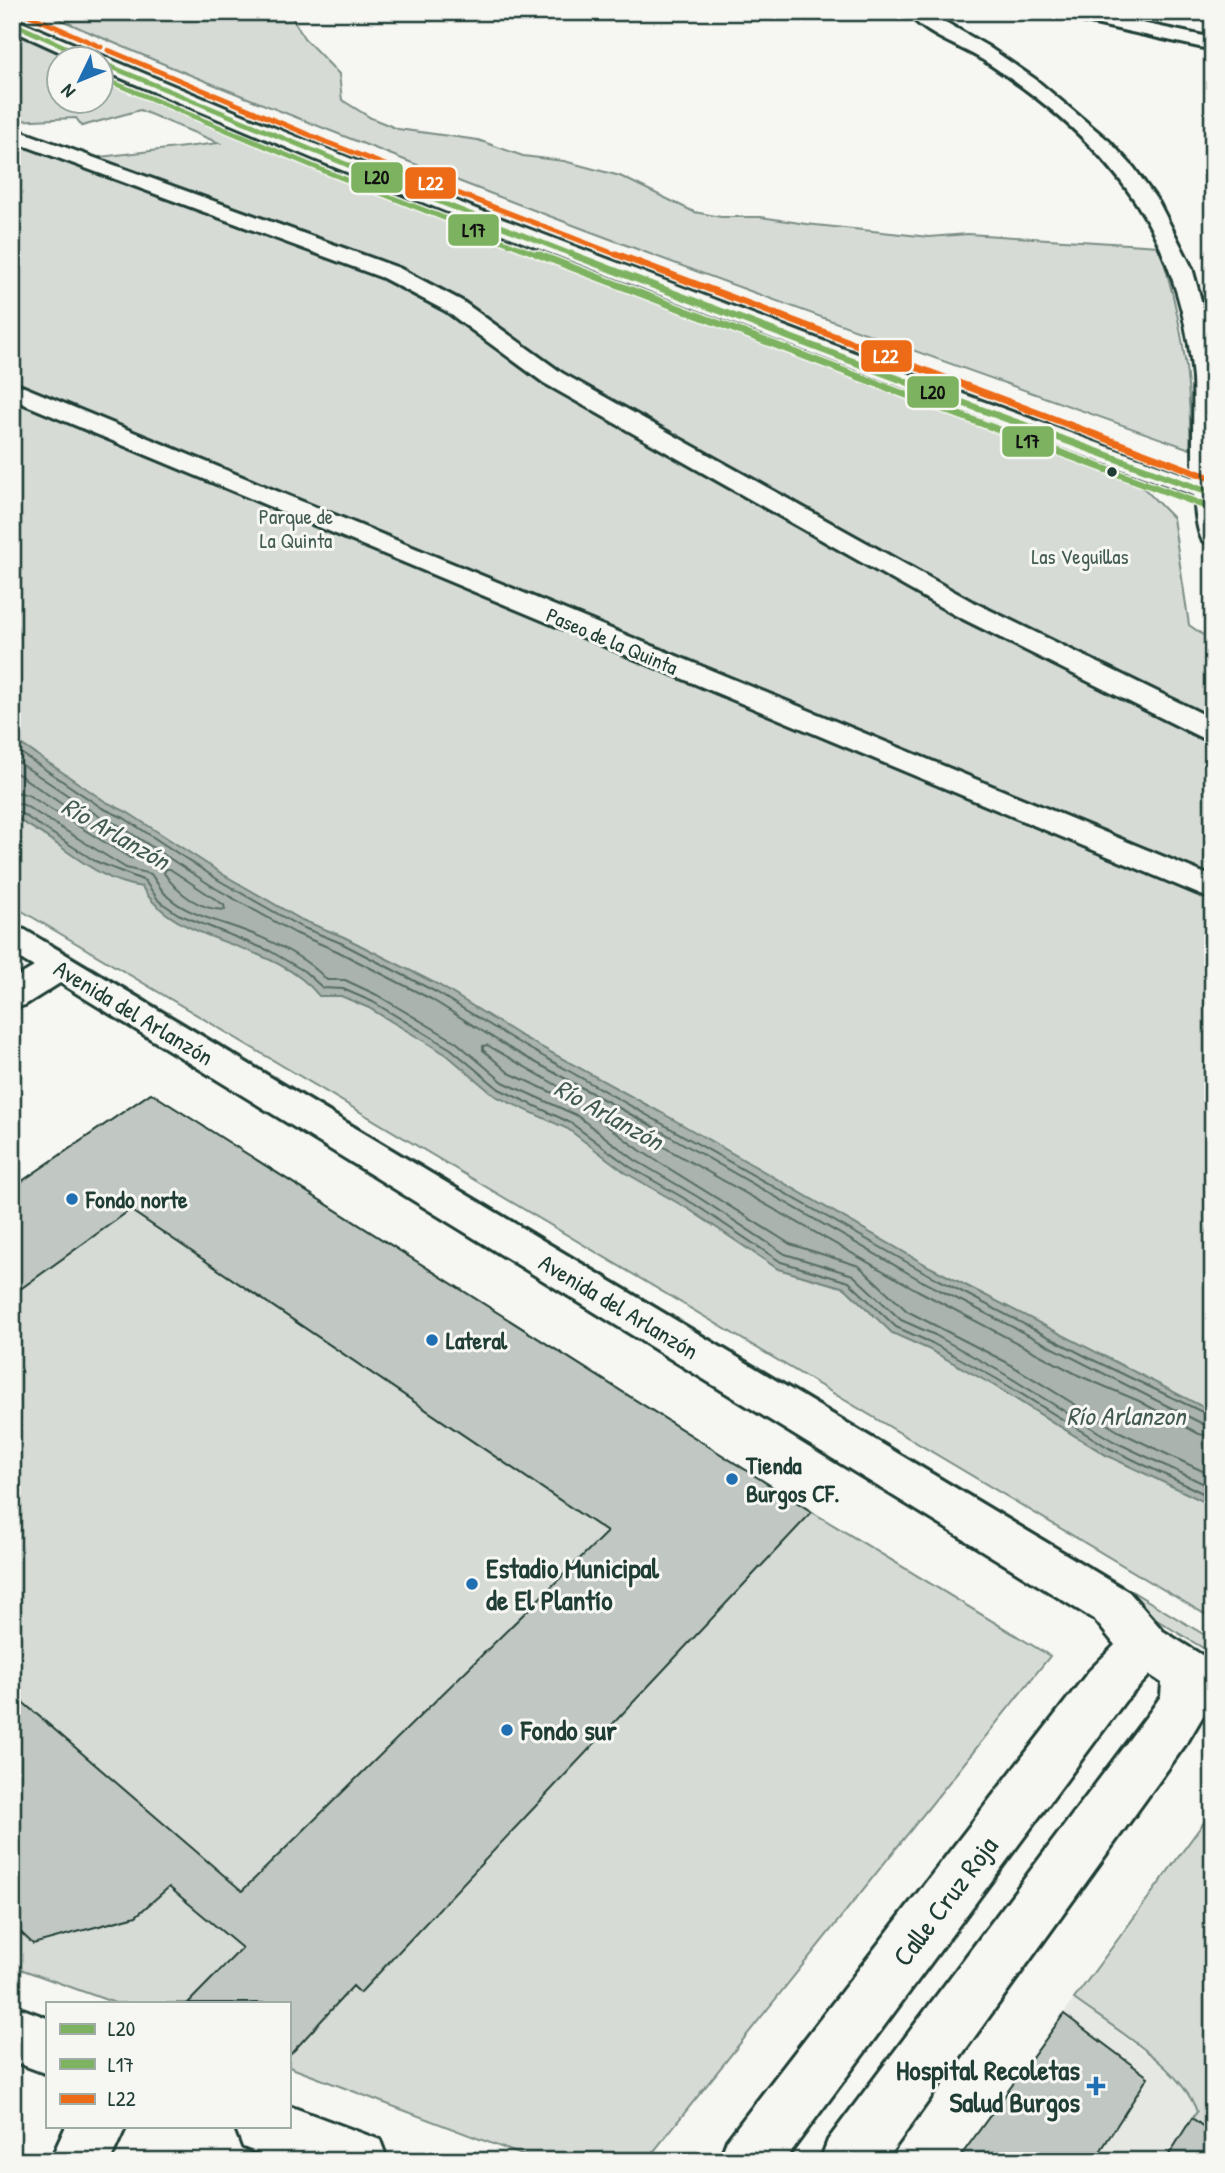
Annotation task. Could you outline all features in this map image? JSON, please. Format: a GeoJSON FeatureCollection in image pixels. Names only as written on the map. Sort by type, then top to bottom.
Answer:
{"type":"FeatureCollection","features":[{"type":"Feature","properties":{"kind":"street"},"geometry":{"type":"LineString","coordinates":[[916,12],[1006,67],[1076,122],[1116,160],[1145,196],[1168,234],[1182,267],[1195,312],[1205,376],[1213,535]]}},
{"type":"Feature","properties":{"kind":"street"},"geometry":{"type":"LineString","coordinates":[[946,12],[944,19],[947,25],[962,40]]}},
{"type":"Feature","properties":{"kind":"street"},"geometry":{"type":"LineString","coordinates":[[1063,12],[1213,44]]}},
{"type":"Feature","properties":{"kind":"street"},"geometry":{"type":"LineString","coordinates":[[12,23],[64,46]]}},
{"type":"Feature","properties":{"kind":"street"},"geometry":{"type":"LineString","coordinates":[[116,68],[307,149],[537,240],[1209,493]]}},
{"type":"Feature","properties":{"kind":"street"},"geometry":{"type":"LineString","coordinates":[[12,134],[391,272],[454,306],[553,378],[938,595],[1213,731]]}},
{"type":"Feature","properties":{"kind":"street","name":"Paseo de la Quinta"},"geometry":{"type":"LineString","coordinates":[[12,390],[1213,890]]}},
{"type":"Feature","properties":{"kind":"street","name":"Avenida del Arlanzón"},"geometry":{"type":"LineString","coordinates":[[12,938],[1112,1606],[1182,1670]]}},
{"type":"Feature","properties":{"kind":"street"},"geometry":{"type":"LineString","coordinates":[[12,997],[60,967]]}},
{"type":"Feature","properties":{"kind":"street"},"geometry":{"type":"LineString","coordinates":[[849,2161],[1186,1702],[1182,1670]]}},
{"type":"Feature","properties":{"kind":"street","name":"Calle Cruz Roja"},"geometry":{"type":"LineString","coordinates":[[748,2161],[1107,1686],[1182,1670]]}},
{"type":"Feature","properties":{"kind":"street"},"geometry":{"type":"LineString","coordinates":[[12,2033],[46,2046]]}},
{"type":"Feature","properties":{"kind":"street"},"geometry":{"type":"LineString","coordinates":[[79,2161],[96,2128]]}},
{"type":"Feature","properties":{"kind":"street"},"geometry":{"type":"LineString","coordinates":[[269,2128],[359,2161]]}},
{"type":"Feature","properties":{"kind":"shaded area","name":"Hospital Recoletas Salud Burgos"},"geometry":{"type":"Polygon","coordinates":[[[1074,1999],[1158,2062],[1192,2097],[1197,2112],[1192,2119],[1213,2134],[1213,2161],[957,2161],[1074,1999]]]}},
{"type":"Feature","properties":{"kind":"green space"},"geometry":{"type":"Polygon","coordinates":[[[44,12],[289,12],[304,38],[339,74],[342,100],[371,118],[398,129],[478,140],[523,156],[564,161],[620,176],[694,212],[721,217],[761,217],[929,237],[968,234],[1159,246],[1173,296],[1187,372],[1190,449],[889,342],[491,194],[217,86],[44,12]]]}},
{"type":"Feature","properties":{"kind":"green space","name":"Las Veguillas"},"geometry":{"type":"Polygon","coordinates":[[[12,31],[46,46],[46,116],[116,116],[116,78],[270,142],[773,339],[1065,447],[1134,478],[1173,518],[1189,625],[1213,642],[1213,721],[969,605],[561,375],[462,303],[108,164],[100,157],[219,143],[140,110],[82,126],[76,118],[12,121],[12,31]]]}},
{"type":"Feature","properties":{"kind":"green space","name":"Parque de La Quinta"},"geometry":{"type":"Polygon","coordinates":[[[12,138],[384,275],[447,308],[494,344],[1213,739],[1213,1619],[12,905],[12,138]]]}},
{"type":"Feature","properties":{"kind":"green space"},"geometry":{"type":"Polygon","coordinates":[[[45,939],[1213,1640],[1213,1654],[37,943],[45,939]]]}},
{"type":"Feature","properties":{"kind":"green space","name":"Estadio Municipal de El Plantío"},"geometry":{"type":"Polygon","coordinates":[[[151,1093],[812,1512],[1050,1656],[646,2161],[538,2161],[290,2067],[290,2002],[112,2002],[12,1966],[12,1188],[151,1093]]]}},
{"type":"Feature","properties":{"kind":"green space"},"geometry":{"type":"Polygon","coordinates":[[[1213,1810],[1213,2134],[1192,2118],[1197,2112],[1189,2095],[1162,2064],[1074,1999],[1213,1810]]]}},
{"type":"Feature","properties":{"kind":"water","name":"Río Arlanzon"},"geometry":{"type":"Polygon","coordinates":[[[12,738],[106,802],[127,812],[224,875],[302,920],[344,937],[439,985],[519,1035],[662,1113],[930,1267],[1213,1412],[1213,1506],[1106,1455],[993,1385],[928,1349],[892,1333],[845,1288],[778,1269],[690,1210],[626,1173],[568,1129],[495,1096],[447,1055],[369,1008],[341,996],[319,996],[300,977],[277,963],[178,921],[158,907],[142,887],[124,883],[90,867],[44,835],[12,817],[12,738]]]}},
{"type":"Feature","properties":{"kind":"building"},"geometry":{"type":"Polygon","coordinates":[[[151,1093],[812,1512],[360,1993],[353,1986],[290,2055],[290,2002],[189,2002],[242,1948],[169,1887],[136,1916],[33,1944],[12,1924],[12,1693],[242,1891],[607,1532],[130,1210],[12,1295],[12,1188],[151,1093]]]}},
{"type":"Feature","properties":{"kind":"building","name":"Hospital Recoletas Salud Burgos"},"geometry":{"type":"Polygon","coordinates":[[[1064,2014],[1148,2077],[1094,2161],[957,2161],[1064,2014]]]}},
{"type":"Feature","properties":{"kind":"building"},"geometry":{"type":"Polygon","coordinates":[[[1192,2118],[1213,2134],[1213,2161],[1165,2161],[1192,2118]]]}},
{"type":"Feature","properties":{"kind":"transit line","name":"L22"},"geometry":{"type":"LineString","coordinates":[[22,12],[99,46]]}},
{"type":"Feature","properties":{"kind":"transit line","name":"L20"},"geometry":{"type":"LineString","coordinates":[[12,23],[63,46]]}},
{"type":"Feature","properties":{"kind":"transit line","name":"L22"},"geometry":{"type":"LineString","coordinates":[[116,53],[326,142],[548,229],[1213,479]]}},
{"type":"Feature","properties":{"kind":"transit line","name":"L20"},"geometry":{"type":"LineString","coordinates":[[116,69],[515,233],[654,287],[1213,494]]}},
{"type":"Feature","properties":{"kind":"transit line","name":"L17"},"geometry":{"type":"LineString","coordinates":[[116,84],[327,172],[554,261],[1208,507]]}},
{"type":"Feature","properties":{"kind":"place","name":"Fondo norte"},"geometry":{"type":"Point","coordinates":[72,1199]}},
{"type":"Feature","properties":{"kind":"place","name":"Lateral"},"geometry":{"type":"Point","coordinates":[432,1340]}},
{"type":"Feature","properties":{"kind":"place","name":"Tienda Burgos CF."},"geometry":{"type":"Point","coordinates":[732,1479]}},
{"type":"Feature","properties":{"kind":"place","name":"Estadio Municipal de El Plantío"},"geometry":{"type":"Point","coordinates":[472,1584]}},
{"type":"Feature","properties":{"kind":"place","name":"Fondo sur"},"geometry":{"type":"Point","coordinates":[507,1730]}},
{"type":"Feature","properties":{"kind":"place","name":"Hospital Recoletas Salud Burgos"},"geometry":{"type":"Point","coordinates":[1096,2086]}},
{"type":"Feature","properties":{"kind":"water label","name":"Río Arlanzón"},"geometry":{"type":"Point","coordinates":[116,833]}},
{"type":"Feature","properties":{"kind":"water label","name":"Río Arlanzón"},"geometry":{"type":"Point","coordinates":[609,1114]}}]}
